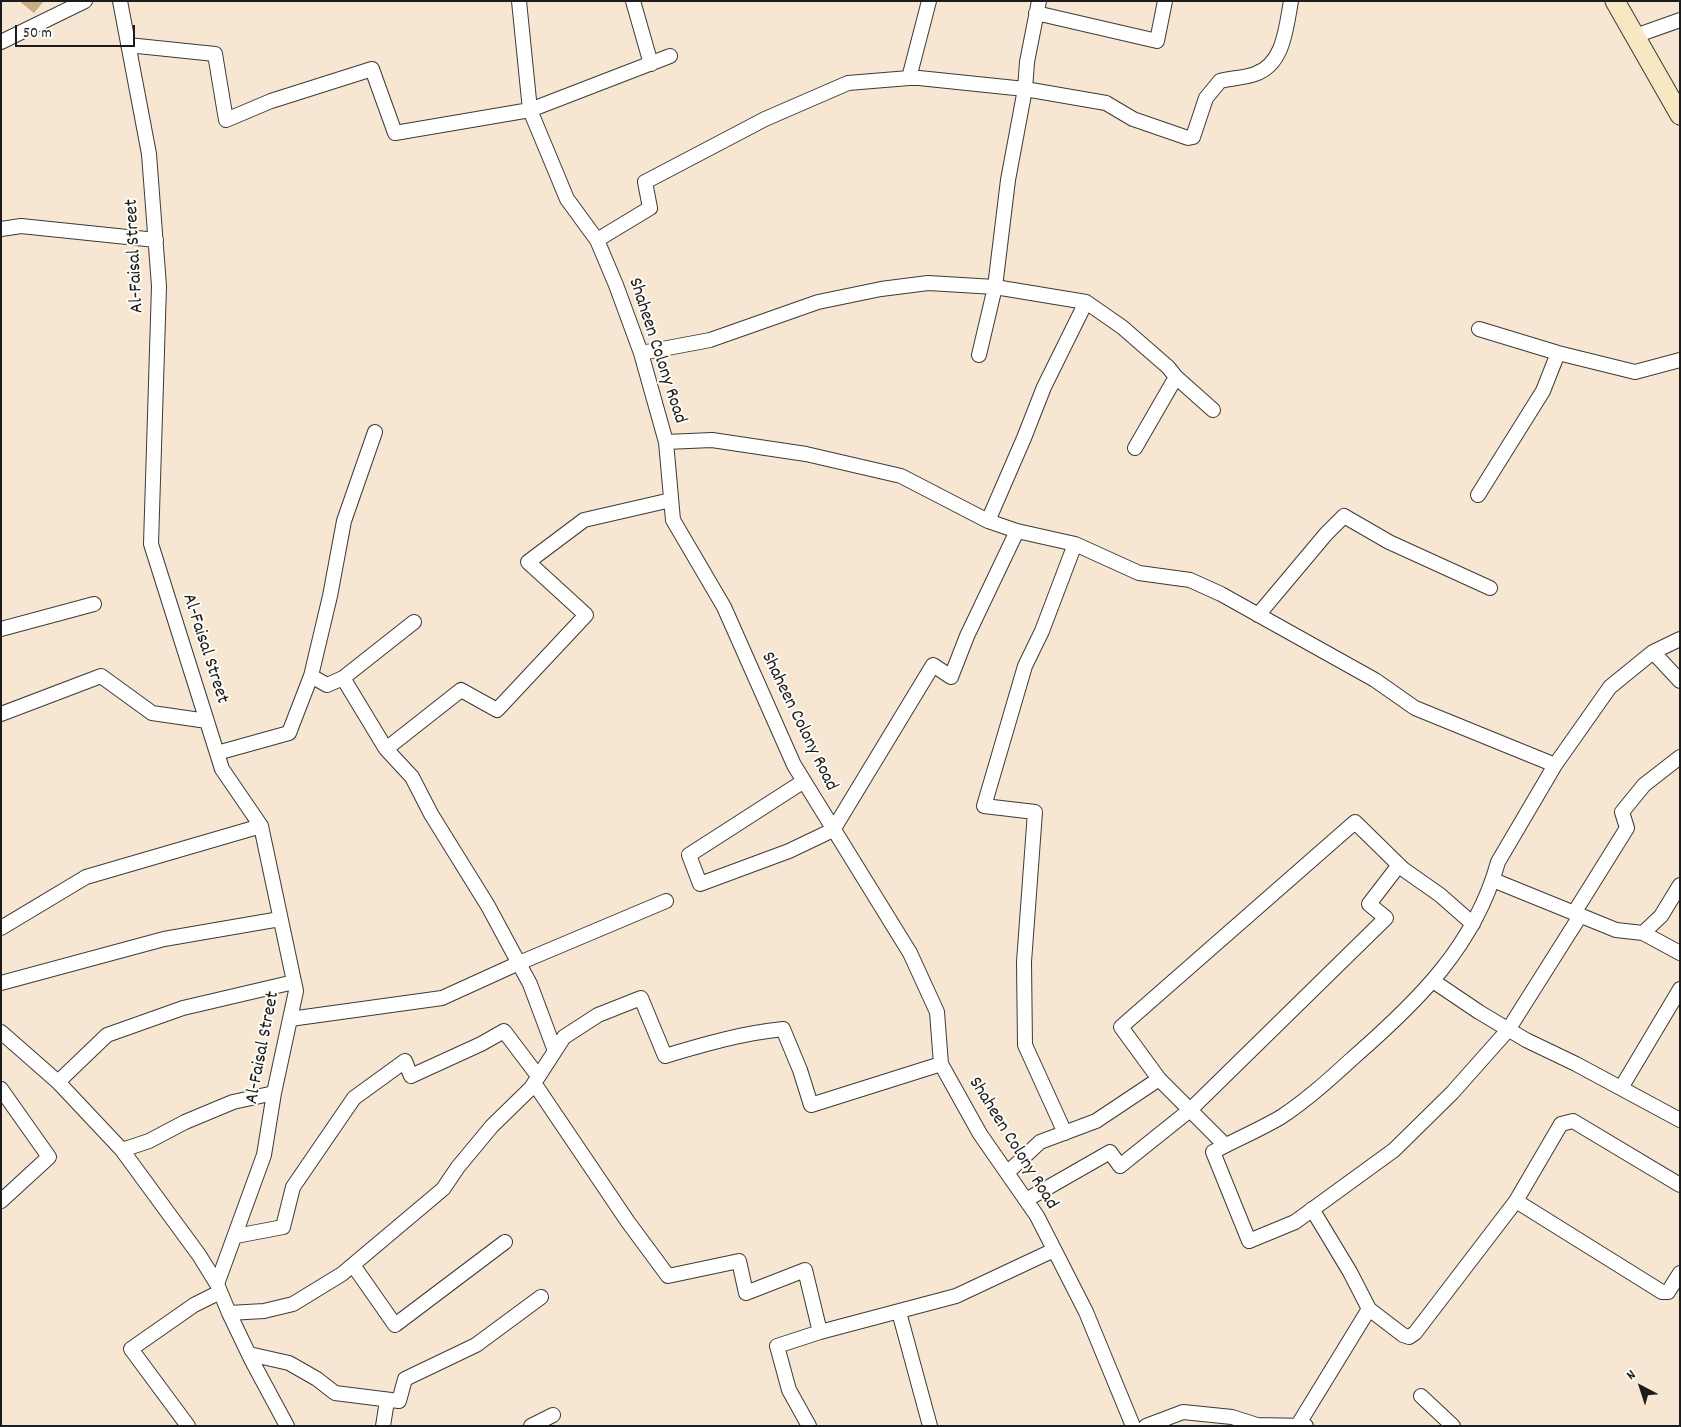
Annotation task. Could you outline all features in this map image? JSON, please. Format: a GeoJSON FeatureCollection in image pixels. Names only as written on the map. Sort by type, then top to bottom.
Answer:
{"type":"FeatureCollection","features":[{"type":"Feature","properties":{"kind":"street"},"geometry":{"type":"LineString","coordinates":[[1,42],[85,1]]}},
{"type":"Feature","properties":{"kind":"street","name":"Al-Faisal Street"},"geometry":{"type":"LineString","coordinates":[[120,1],[150,154],[159,286],[151,544],[222,769],[261,826],[296,991],[274,1093],[264,1154],[219,1288]]}},
{"type":"Feature","properties":{"kind":"street","name":"Shaheen Colony Road"},"geometry":{"type":"LineString","coordinates":[[519,1],[530,110],[567,199],[597,240],[641,352],[666,442],[674,520],[724,608],[794,765],[910,953],[937,1012],[941,1064],[980,1134],[1037,1216],[1086,1312],[1133,1426]]}},
{"type":"Feature","properties":{"kind":"street"},"geometry":{"type":"LineString","coordinates":[[633,1],[651,64]]}},
{"type":"Feature","properties":{"kind":"street"},"geometry":{"type":"LineString","coordinates":[[909,78],[929,1]]}},
{"type":"Feature","properties":{"kind":"street"},"geometry":{"type":"LineString","coordinates":[[979,354],[995,287],[1008,180],[1038,7],[1157,41],[1165,1]]}},
{"type":"Feature","properties":{"kind":"street"},"geometry":{"type":"LineString","coordinates":[[597,240],[650,208],[645,182],[765,119],[848,83],[919,78],[1025,89],[1106,103],[1133,119],[1188,138],[1193,137],[1206,98],[1220,81],[1254,74],[1271,66],[1283,42],[1290,1]]}},
{"type":"Feature","properties":{"kind":"street"},"geometry":{"type":"LineString","coordinates":[[1615,1],[1680,115]]}},
{"type":"Feature","properties":{"kind":"street"},"geometry":{"type":"LineString","coordinates":[[1635,36],[1680,20]]}},
{"type":"Feature","properties":{"kind":"street"},"geometry":{"type":"LineString","coordinates":[[128,45],[215,54],[226,120],[271,101],[372,69],[395,133],[530,110],[670,56]]}},
{"type":"Feature","properties":{"kind":"street"},"geometry":{"type":"LineString","coordinates":[[1,229],[21,226],[156,240]]}},
{"type":"Feature","properties":{"kind":"street"},"geometry":{"type":"LineString","coordinates":[[641,352],[710,340],[818,302],[881,289],[928,283],[995,287],[1086,302],[1122,327],[1214,410]]}},
{"type":"Feature","properties":{"kind":"street"},"geometry":{"type":"LineString","coordinates":[[988,521],[1044,387],[1086,302]]}},
{"type":"Feature","properties":{"kind":"street"},"geometry":{"type":"LineString","coordinates":[[1479,329],[1558,353],[1635,372],[1680,360]]}},
{"type":"Feature","properties":{"kind":"street"},"geometry":{"type":"LineString","coordinates":[[1478,495],[1543,390],[1558,353]]}},
{"type":"Feature","properties":{"kind":"street"},"geometry":{"type":"LineString","coordinates":[[1135,448],[1176,377]]}},
{"type":"Feature","properties":{"kind":"street"},"geometry":{"type":"LineString","coordinates":[[217,753],[289,733],[311,676],[330,596],[344,521],[375,432]]}},
{"type":"Feature","properties":{"kind":"street"},"geometry":{"type":"LineString","coordinates":[[666,442],[712,440],[806,454],[901,476],[988,521],[1017,531],[1076,544],[1139,573],[1190,580],[1221,594],[1375,680],[1415,708],[1555,765]]}},
{"type":"Feature","properties":{"kind":"street"},"geometry":{"type":"LineString","coordinates":[[386,749],[462,690],[498,710],[586,615],[528,562],[584,520],[671,500]]}},
{"type":"Feature","properties":{"kind":"street"},"geometry":{"type":"LineString","coordinates":[[1258,616],[1326,534],[1344,516],[1389,542],[1490,588]]}},
{"type":"Feature","properties":{"kind":"street"},"geometry":{"type":"LineString","coordinates":[[804,781],[689,855],[700,884],[789,851],[833,830],[933,665],[951,677],[967,636],[1017,531]]}},
{"type":"Feature","properties":{"kind":"street"},"geometry":{"type":"LineString","coordinates":[[1065,1132],[1025,1045],[1024,962],[1035,812],[984,806],[1025,666],[1042,631],[1076,544]]}},
{"type":"Feature","properties":{"kind":"street"},"geometry":{"type":"LineString","coordinates":[[1,629],[94,604]]}},
{"type":"Feature","properties":{"kind":"street"},"geometry":{"type":"LineString","coordinates":[[311,676],[327,684],[343,678],[414,622]]}},
{"type":"Feature","properties":{"kind":"street"},"geometry":{"type":"LineString","coordinates":[[1680,639],[1653,652],[1610,688],[1555,765],[1498,862],[1493,880],[1467,937],[1415,1001],[1326,1082],[1280,1117],[1213,1152],[1249,1241],[1294,1222],[1394,1150],[1452,1093],[1508,1030],[1627,828],[1622,812],[1644,785],[1680,757]]}},
{"type":"Feature","properties":{"kind":"street"},"geometry":{"type":"LineString","coordinates":[[1653,652],[1680,681]]}},
{"type":"Feature","properties":{"kind":"street"},"geometry":{"type":"LineString","coordinates":[[1,714],[101,676],[152,713],[207,721]]}},
{"type":"Feature","properties":{"kind":"street"},"geometry":{"type":"LineString","coordinates":[[343,678],[386,749],[412,776],[431,814],[488,906],[530,984],[555,1051]]}},
{"type":"Feature","properties":{"kind":"street"},"geometry":{"type":"LineString","coordinates":[[1225,1145],[1159,1079],[1121,1027],[1355,822],[1399,864],[1440,895],[1473,924]]}},
{"type":"Feature","properties":{"kind":"street"},"geometry":{"type":"LineString","coordinates":[[1,928],[86,878],[261,826]]}},
{"type":"Feature","properties":{"kind":"street"},"geometry":{"type":"LineString","coordinates":[[1026,1200],[1110,1152],[1120,1166],[1190,1110],[1386,918],[1369,904],[1399,864]]}},
{"type":"Feature","properties":{"kind":"street"},"geometry":{"type":"LineString","coordinates":[[1493,880],[1616,930],[1643,933],[1680,953]]}},
{"type":"Feature","properties":{"kind":"street"},"geometry":{"type":"LineString","coordinates":[[1643,933],[1661,916],[1680,885]]}},
{"type":"Feature","properties":{"kind":"street"},"geometry":{"type":"LineString","coordinates":[[290,1019],[442,998],[519,963],[666,901]]}},
{"type":"Feature","properties":{"kind":"street"},"geometry":{"type":"LineString","coordinates":[[1,983],[164,939],[280,919]]}},
{"type":"Feature","properties":{"kind":"street"},"geometry":{"type":"LineString","coordinates":[[1433,981],[1508,1030],[1679,1119]]}},
{"type":"Feature","properties":{"kind":"street"},"geometry":{"type":"LineString","coordinates":[[58,1082],[108,1036],[182,1008],[294,982]]}},
{"type":"Feature","properties":{"kind":"street"},"geometry":{"type":"LineString","coordinates":[[1621,1088],[1680,989]]}},
{"type":"Feature","properties":{"kind":"street"},"geometry":{"type":"LineString","coordinates":[[229,1313],[264,1311],[293,1304],[342,1274],[443,1189],[458,1166],[536,1079],[564,1037],[598,1015],[641,998],[665,1056],[722,1039],[783,1029],[800,1070],[811,1105],[941,1064]]}},
{"type":"Feature","properties":{"kind":"street"},"geometry":{"type":"LineString","coordinates":[[236,1236],[283,1227],[293,1188],[354,1098],[405,1061],[411,1076],[481,1044],[504,1031],[628,1222],[668,1276],[739,1261],[746,1293],[805,1270],[820,1332]]}},
{"type":"Feature","properties":{"kind":"street"},"geometry":{"type":"LineString","coordinates":[[1,1032],[58,1082],[122,1150],[199,1255],[219,1288],[249,1354],[287,1426]]}},
{"type":"Feature","properties":{"kind":"street"},"geometry":{"type":"LineString","coordinates":[[1007,1173],[1040,1142],[1096,1121],[1159,1079]]}},
{"type":"Feature","properties":{"kind":"street"},"geometry":{"type":"LineString","coordinates":[[1,1089],[49,1157],[1,1201]]}},
{"type":"Feature","properties":{"kind":"street"},"geometry":{"type":"LineString","coordinates":[[122,1150],[149,1141],[185,1122],[233,1102],[274,1093]]}},
{"type":"Feature","properties":{"kind":"street"},"geometry":{"type":"LineString","coordinates":[[1312,1209],[1350,1272],[1369,1310],[1409,1338],[1516,1201],[1561,1124],[1573,1121],[1680,1185]]}},
{"type":"Feature","properties":{"kind":"street"},"geometry":{"type":"LineString","coordinates":[[1516,1201],[1662,1292],[1668,1292],[1680,1273]]}},
{"type":"Feature","properties":{"kind":"street"},"geometry":{"type":"LineString","coordinates":[[353,1265],[394,1325],[505,1242]]}},
{"type":"Feature","properties":{"kind":"street"},"geometry":{"type":"LineString","coordinates":[[809,1426],[789,1390],[777,1346],[820,1332],[956,1296],[1054,1250]]}},
{"type":"Feature","properties":{"kind":"street"},"geometry":{"type":"LineString","coordinates":[[188,1426],[131,1349],[219,1288]]}},
{"type":"Feature","properties":{"kind":"street"},"geometry":{"type":"LineString","coordinates":[[249,1354],[289,1363],[317,1379],[335,1394],[399,1402],[405,1380],[476,1345],[541,1297]]}},
{"type":"Feature","properties":{"kind":"street"},"geometry":{"type":"LineString","coordinates":[[1298,1425],[1369,1310]]}},
{"type":"Feature","properties":{"kind":"street"},"geometry":{"type":"LineString","coordinates":[[899,1312],[930,1426]]}},
{"type":"Feature","properties":{"kind":"street"},"geometry":{"type":"LineString","coordinates":[[1421,1396],[1453,1426]]}},
{"type":"Feature","properties":{"kind":"street"},"geometry":{"type":"LineString","coordinates":[[383,1426],[387,1401]]}},
{"type":"Feature","properties":{"kind":"street"},"geometry":{"type":"LineString","coordinates":[[1146,1426],[1183,1412],[1232,1417],[1257,1425],[1306,1426]]}},
{"type":"Feature","properties":{"kind":"street"},"geometry":{"type":"LineString","coordinates":[[531,1426],[554,1415]]}},
{"type":"Feature","properties":{"kind":"building"},"geometry":{"type":"Polygon","coordinates":[[[19,1],[44,1],[34,13],[19,1]]]}}]}
